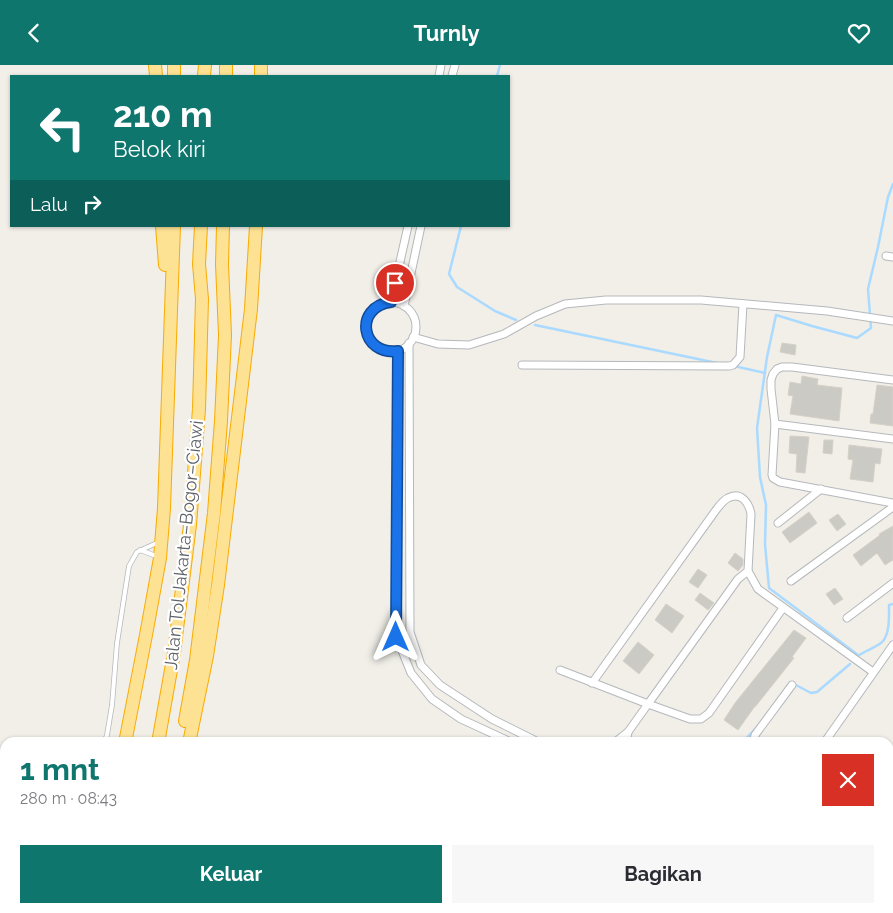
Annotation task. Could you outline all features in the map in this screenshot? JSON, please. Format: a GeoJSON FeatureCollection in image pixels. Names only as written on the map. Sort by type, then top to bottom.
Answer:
{"type":"FeatureCollection","features":[{"type":"Feature","properties":{"kind":"highway"},"geometry":{"type":"LineString","coordinates":[[162,227],[166,273],[171,299]]}},
{"type":"Feature","properties":{"kind":"highway"},"geometry":{"type":"LineString","coordinates":[[126,737],[160,558],[164,508],[174,227]]}},
{"type":"Feature","properties":{"kind":"highway","name":"Jalan Tol Jakarta–Bogor–Ciawi"},"geometry":{"type":"LineString","coordinates":[[159,737],[174,653],[192,505],[199,409],[202,299],[199,264],[201,227]]}},
{"type":"Feature","properties":{"kind":"highway","name":"Jalan Tol Jakarta–Bogor–Ciawi"},"geometry":{"type":"LineString","coordinates":[[182,737],[196,660],[214,513],[225,335],[222,264],[223,227]]}},
{"type":"Feature","properties":{"kind":"highway"},"geometry":{"type":"LineString","coordinates":[[190,737],[218,585],[250,309],[256,227]]}},
{"type":"Feature","properties":{"kind":"street"},"geometry":{"type":"LineString","coordinates":[[391,302],[408,227]]}},
{"type":"Feature","properties":{"kind":"street"},"geometry":{"type":"LineString","coordinates":[[404,306],[421,227]]}},
{"type":"Feature","properties":{"kind":"street"},"geometry":{"type":"LineString","coordinates":[[411,340],[438,344],[469,345],[504,334],[565,304],[606,300],[702,300],[827,311],[893,320]]}},
{"type":"Feature","properties":{"kind":"street"},"geometry":{"type":"LineString","coordinates":[[391,302],[404,306],[413,317],[415,323],[415,330],[411,340],[404,348],[391,352],[377,348],[368,337],[366,330],[366,323],[372,311],[377,306],[391,302]]}},
{"type":"Feature","properties":{"kind":"street"},"geometry":{"type":"LineString","coordinates":[[522,365],[729,367],[740,357],[743,304]]}},
{"type":"Feature","properties":{"kind":"street"},"geometry":{"type":"LineString","coordinates":[[411,340],[410,632],[421,665],[440,685],[492,719],[528,737]]}},
{"type":"Feature","properties":{"kind":"street"},"geometry":{"type":"LineString","coordinates":[[398,351],[396,637],[410,673],[432,699],[461,719],[500,737]]}},
{"type":"Feature","properties":{"kind":"street"},"geometry":{"type":"LineString","coordinates":[[893,380],[782,367],[773,374],[771,389],[775,424],[773,478],[780,482],[893,505]]}},
{"type":"Feature","properties":{"kind":"street"},"geometry":{"type":"LineString","coordinates":[[775,424],[893,439]]}},
{"type":"Feature","properties":{"kind":"street"},"geometry":{"type":"LineString","coordinates":[[778,523],[821,489]]}},
{"type":"Feature","properties":{"kind":"street"},"geometry":{"type":"LineString","coordinates":[[592,683],[716,509],[728,498],[736,496],[744,499],[749,506],[751,514],[748,571],[758,589],[873,672]]}},
{"type":"Feature","properties":{"kind":"street"},"geometry":{"type":"LineString","coordinates":[[791,581],[893,505]]}},
{"type":"Feature","properties":{"kind":"street"},"geometry":{"type":"LineString","coordinates":[[622,737],[628,732],[738,579],[748,571]]}},
{"type":"Feature","properties":{"kind":"street"},"geometry":{"type":"LineString","coordinates":[[847,618],[893,583]]}},
{"type":"Feature","properties":{"kind":"street"},"geometry":{"type":"LineString","coordinates":[[396,590],[409,590]]}},
{"type":"Feature","properties":{"kind":"street"},"geometry":{"type":"LineString","coordinates":[[560,671],[690,719],[701,719],[709,713],[783,608]]}},
{"type":"Feature","properties":{"kind":"street"},"geometry":{"type":"LineString","coordinates":[[828,737],[893,645]]}},
{"type":"Feature","properties":{"kind":"street"},"geometry":{"type":"LineString","coordinates":[[755,737],[792,685]]}},
{"type":"Feature","properties":{"kind":"street"},"geometry":{"type":"LineString","coordinates":[[627,737],[628,732]]}},
{"type":"Feature","properties":{"kind":"lane"},"geometry":{"type":"LineString","coordinates":[[106,737],[112,705],[117,643],[129,567],[140,550],[161,541]]}},
{"type":"Feature","properties":{"kind":"lane"},"geometry":{"type":"LineString","coordinates":[[140,550],[160,558]]}},
{"type":"Feature","properties":{"kind":"building"},"geometry":{"type":"Polygon","coordinates":[[[782,343],[796,345],[795,355],[780,352],[782,343]]]}},
{"type":"Feature","properties":{"kind":"building"},"geometry":{"type":"Polygon","coordinates":[[[802,376],[818,379],[817,385],[842,388],[839,421],[790,414],[793,396],[788,395],[790,382],[801,384],[802,376]]]}},
{"type":"Feature","properties":{"kind":"building"},"geometry":{"type":"Polygon","coordinates":[[[877,385],[893,387],[893,426],[870,423],[877,385]]]}},
{"type":"Feature","properties":{"kind":"building"},"geometry":{"type":"Polygon","coordinates":[[[790,436],[809,437],[805,473],[796,472],[797,454],[789,453],[790,436]]]}},
{"type":"Feature","properties":{"kind":"building"},"geometry":{"type":"Polygon","coordinates":[[[824,440],[833,440],[832,454],[823,453],[824,440]]]}},
{"type":"Feature","properties":{"kind":"building"},"geometry":{"type":"Polygon","coordinates":[[[849,445],[882,449],[880,464],[875,463],[873,482],[850,479],[853,460],[848,459],[849,445]]]}},
{"type":"Feature","properties":{"kind":"building"},"geometry":{"type":"Polygon","coordinates":[[[809,512],[817,523],[790,543],[782,532],[809,512]]]}},
{"type":"Feature","properties":{"kind":"building"},"geometry":{"type":"Polygon","coordinates":[[[838,514],[846,524],[837,531],[829,520],[838,514]]]}},
{"type":"Feature","properties":{"kind":"building"},"geometry":{"type":"Polygon","coordinates":[[[893,526],[893,560],[885,565],[877,553],[861,566],[853,555],[879,534],[893,526]]]}},
{"type":"Feature","properties":{"kind":"building"},"geometry":{"type":"Polygon","coordinates":[[[735,553],[743,559],[743,565],[738,571],[728,563],[735,553]]]}},
{"type":"Feature","properties":{"kind":"building"},"geometry":{"type":"Polygon","coordinates":[[[698,569],[707,575],[698,588],[689,582],[698,569]]]}},
{"type":"Feature","properties":{"kind":"building"},"geometry":{"type":"Polygon","coordinates":[[[835,588],[843,599],[834,605],[826,594],[835,588]]]}},
{"type":"Feature","properties":{"kind":"building"},"geometry":{"type":"Polygon","coordinates":[[[700,593],[714,603],[708,610],[695,600],[700,593]]]}},
{"type":"Feature","properties":{"kind":"building"},"geometry":{"type":"Polygon","coordinates":[[[666,604],[684,616],[672,633],[655,620],[666,604]]]}},
{"type":"Feature","properties":{"kind":"building"},"geometry":{"type":"Polygon","coordinates":[[[794,630],[806,638],[792,657],[794,658],[738,730],[724,720],[735,703],[794,630]]]}},
{"type":"Feature","properties":{"kind":"building"},"geometry":{"type":"Polygon","coordinates":[[[638,642],[654,655],[639,674],[623,661],[638,642]]]}},
{"type":"Feature","properties":{"kind":"waterway"},"geometry":{"type":"LineString","coordinates":[[497,75],[500,65]]}},
{"type":"Feature","properties":{"kind":"waterway"},"geometry":{"type":"LineString","coordinates":[[858,655],[769,588],[765,544],[766,505],[760,477],[757,428],[767,357],[776,315],[857,338],[871,328],[868,289],[888,197],[893,184]]}},
{"type":"Feature","properties":{"kind":"waterway"},"geometry":{"type":"LineString","coordinates":[[461,227],[449,274],[457,287],[495,311],[516,320]]}},
{"type":"Feature","properties":{"kind":"waterway"},"geometry":{"type":"LineString","coordinates":[[535,325],[717,363]]}},
{"type":"Feature","properties":{"kind":"waterway"},"geometry":{"type":"LineString","coordinates":[[734,366],[765,373]]}},
{"type":"Feature","properties":{"kind":"waterway"},"geometry":{"type":"LineString","coordinates":[[858,656],[883,641],[888,629],[889,605],[893,604]]}},
{"type":"Feature","properties":{"kind":"waterway"},"geometry":{"type":"LineString","coordinates":[[792,685],[794,684],[811,693],[817,692],[850,664]]}},
{"type":"Feature","properties":{"kind":"waterway"},"geometry":{"type":"LineString","coordinates":[[748,737],[757,727]]}},
{"type":"Feature","properties":{"kind":"route"},"geometry":{"type":"LineString","coordinates":[[395,283],[391,302],[377,306],[372,311],[366,323],[366,330],[368,337],[377,348],[391,352],[398,351],[396,637]]}}]}
